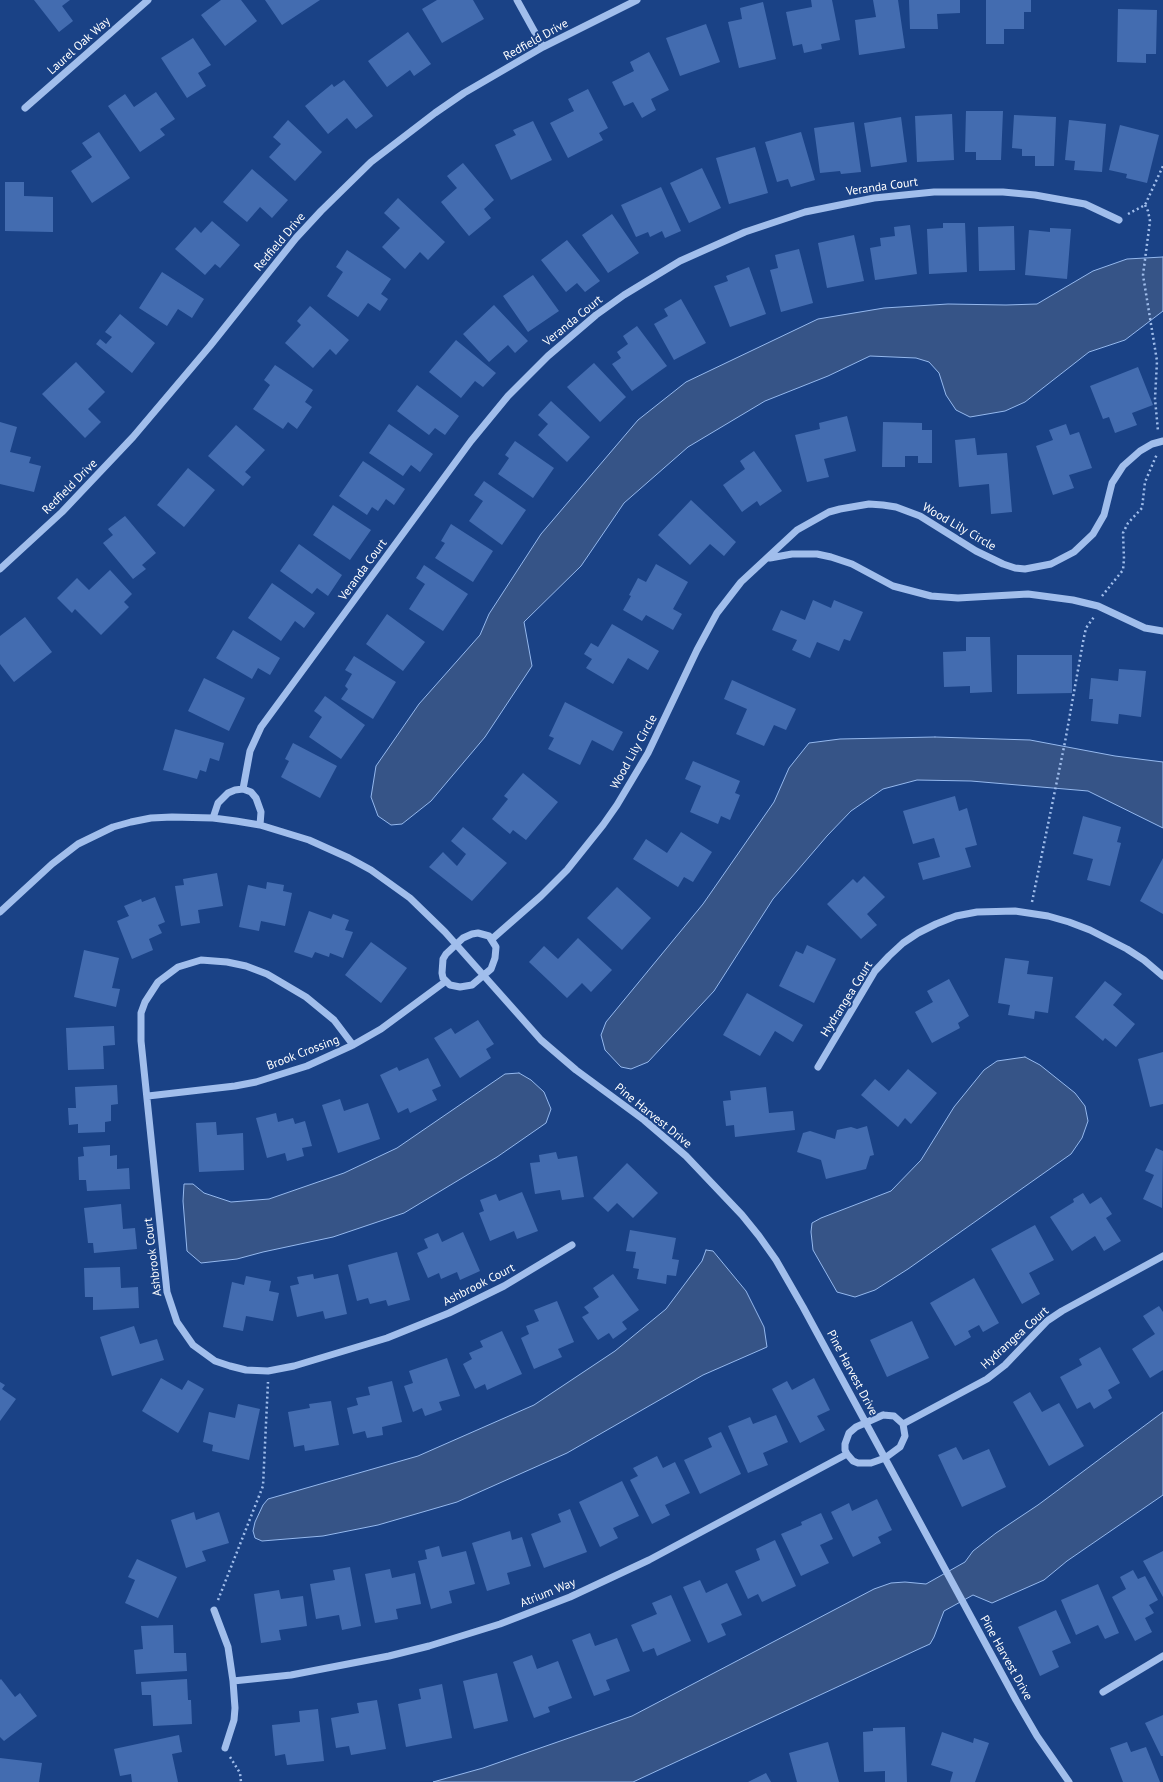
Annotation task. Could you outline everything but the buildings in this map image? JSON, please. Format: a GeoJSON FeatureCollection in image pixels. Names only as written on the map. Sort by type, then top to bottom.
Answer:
{"type":"FeatureCollection","features":[{"type":"Feature","properties":{"kind":"street","name":"Laurel Oak Way"},"geometry":{"type":"LineString","coordinates":[[25,108],[148,0]]}},
{"type":"Feature","properties":{"kind":"street"},"geometry":{"type":"LineString","coordinates":[[517,0],[543,48]]}},
{"type":"Feature","properties":{"kind":"street","name":"Redfield Drive"},"geometry":{"type":"LineString","coordinates":[[0,569],[62,512],[133,437],[210,346],[282,254],[346,186],[376,158],[435,112],[464,94],[543,48],[637,0]]}},
{"type":"Feature","properties":{"kind":"street","name":"Veranda Court"},"geometry":{"type":"LineString","coordinates":[[243,789],[250,752],[261,727],[471,441],[508,396],[548,356],[596,315],[629,291],[680,261],[745,232],[805,212],[874,198],[934,192],[1003,192],[1035,195],[1085,204],[1119,220]]}},
{"type":"Feature","properties":{"kind":"street","name":"Wood Lily Circle"},"geometry":{"type":"LineString","coordinates":[[492,939],[541,896],[567,870],[603,825],[621,799],[648,753],[697,650],[717,613],[741,582],[769,558],[788,538],[816,520],[840,509],[869,504],[896,507],[920,516],[976,551],[1015,568],[1051,564],[1074,552],[1093,534],[1104,515],[1109,492],[1116,474],[1135,455],[1161,441]]}},
{"type":"Feature","properties":{"kind":"street"},"geometry":{"type":"LineString","coordinates":[[769,558],[792,554],[817,554],[831,557],[852,564],[893,586],[931,596],[958,598],[1028,594],[1060,597],[1098,606],[1144,628],[1163,631]]}},
{"type":"Feature","properties":{"kind":"street"},"geometry":{"type":"LineString","coordinates":[[213,818],[218,804],[228,793],[243,789],[251,792],[256,798],[261,812],[260,825]]}},
{"type":"Feature","properties":{"kind":"street","name":"Pine Harvest Drive"},"geometry":{"type":"LineString","coordinates":[[0,912],[66,852],[95,835],[125,824],[151,818],[213,818],[260,825],[309,840],[349,858],[371,870],[415,903],[456,944],[541,1040],[576,1070],[664,1136],[704,1173],[742,1215],[776,1260],[1037,1736],[1069,1782]]}},
{"type":"Feature","properties":{"kind":"street","name":"Hydrangea Court"},"geometry":{"type":"LineString","coordinates":[[818,1067],[876,971],[903,943],[936,924],[956,916],[977,912],[999,911],[1048,916],[1090,930],[1144,960],[1163,976]]}},
{"type":"Feature","properties":{"kind":"street"},"geometry":{"type":"LineString","coordinates":[[472,934],[483,934],[492,939],[496,947],[495,958],[491,969],[484,977],[466,987],[455,986],[446,981],[442,973],[443,960],[446,954],[456,944],[472,934]]}},
{"type":"Feature","properties":{"kind":"street","name":"Ashbrook Court"},"geometry":{"type":"LineString","coordinates":[[353,1045],[344,1032],[323,1010],[284,983],[246,966],[227,962],[207,960],[189,962],[178,967],[158,982],[145,1002],[142,1013],[141,1041],[148,1096],[167,1292],[177,1322],[194,1345],[215,1360],[246,1370],[268,1371],[294,1366],[350,1350],[420,1326],[504,1286],[572,1245]]}},
{"type":"Feature","properties":{"kind":"street","name":"Brook Crossing"},"geometry":{"type":"LineString","coordinates":[[148,1096],[211,1090],[256,1082],[306,1066],[353,1045],[381,1029],[446,981]]}},
{"type":"Feature","properties":{"kind":"street","name":"Hydrangea Court"},"geometry":{"type":"LineString","coordinates":[[903,1424],[987,1379],[1005,1365],[1047,1321],[1062,1311],[1163,1256]]}},
{"type":"Feature","properties":{"kind":"street"},"geometry":{"type":"LineString","coordinates":[[888,1415],[894,1416],[903,1424],[905,1430],[904,1441],[896,1451],[885,1458],[864,1464],[853,1461],[847,1454],[845,1444],[848,1434],[856,1427],[877,1417],[888,1415]]}},
{"type":"Feature","properties":{"kind":"street","name":"Atrium Way"},"geometry":{"type":"LineString","coordinates":[[233,1681],[291,1675],[361,1662],[429,1646],[508,1621],[570,1597],[649,1560],[847,1454]]}},
{"type":"Feature","properties":{"kind":"street"},"geometry":{"type":"LineString","coordinates":[[214,1610],[228,1648],[233,1681],[234,1720],[225,1748]]}},
{"type":"Feature","properties":{"kind":"street"},"geometry":{"type":"LineString","coordinates":[[1103,1692],[1163,1656]]}},
{"type":"Feature","properties":{"kind":"path"},"geometry":{"type":"LineString","coordinates":[[1119,220],[1144,205],[1163,166]]}},
{"type":"Feature","properties":{"kind":"path"},"geometry":{"type":"LineString","coordinates":[[1030,913],[1065,742],[1086,628],[1096,613],[1100,597],[1123,570],[1123,533],[1128,523],[1142,508],[1145,482],[1155,460],[1161,441],[1155,399],[1157,360],[1143,275],[1149,216],[1144,205]]}},
{"type":"Feature","properties":{"kind":"path"},"geometry":{"type":"LineString","coordinates":[[214,1610],[263,1486],[268,1371]]}},
{"type":"Feature","properties":{"kind":"path"},"geometry":{"type":"LineString","coordinates":[[225,1748],[240,1773],[241,1782]]}},
{"type":"Feature","properties":{"kind":"water"},"geometry":{"type":"Polygon","coordinates":[[[1163,257],[1163,311],[1125,340],[1089,352],[1025,402],[1005,411],[970,417],[956,410],[946,395],[939,373],[929,362],[916,358],[870,356],[828,376],[765,401],[688,447],[624,503],[581,566],[524,622],[532,666],[485,737],[431,801],[402,824],[391,825],[378,816],[371,797],[376,766],[419,704],[480,635],[489,614],[541,534],[638,420],[686,382],[818,319],[884,308],[948,304],[1037,304],[1093,271],[1127,259],[1163,257]]]}},
{"type":"Feature","properties":{"kind":"water"},"geometry":{"type":"Polygon","coordinates":[[[935,737],[1030,740],[1115,756],[1163,762],[1163,828],[1088,791],[971,781],[917,780],[883,789],[851,811],[827,836],[773,899],[714,991],[648,1062],[631,1069],[621,1067],[605,1050],[601,1035],[606,1022],[703,904],[774,802],[789,768],[809,743],[840,739],[935,737]]]}},
{"type":"Feature","properties":{"kind":"water"},"geometry":{"type":"Polygon","coordinates":[[[1025,1057],[1040,1065],[1075,1093],[1085,1106],[1088,1121],[1082,1138],[1071,1154],[908,1269],[875,1290],[855,1297],[837,1292],[813,1250],[811,1232],[812,1223],[821,1218],[891,1191],[921,1160],[954,1107],[984,1070],[997,1061],[1025,1057]]]}},
{"type":"Feature","properties":{"kind":"water"},"geometry":{"type":"Polygon","coordinates":[[[519,1073],[531,1080],[544,1092],[551,1109],[546,1123],[497,1157],[404,1213],[333,1237],[237,1259],[201,1263],[187,1251],[183,1201],[184,1184],[193,1184],[204,1193],[231,1202],[269,1199],[344,1173],[397,1148],[505,1074],[519,1073]]]}},
{"type":"Feature","properties":{"kind":"water"},"geometry":{"type":"Polygon","coordinates":[[[706,1250],[713,1251],[746,1291],[764,1327],[767,1347],[703,1375],[567,1453],[457,1502],[378,1525],[323,1536],[262,1541],[255,1538],[253,1531],[255,1522],[263,1505],[268,1499],[418,1456],[534,1405],[615,1351],[666,1309],[702,1261],[706,1250]]]}},
{"type":"Feature","properties":{"kind":"water"},"geometry":{"type":"Polygon","coordinates":[[[1163,1412],[1163,1495],[1067,1561],[1044,1580],[992,1603],[973,1595],[944,1611],[930,1644],[633,1782],[433,1782],[483,1768],[632,1716],[874,1589],[891,1583],[905,1582],[926,1584],[965,1562],[973,1551],[996,1533],[1038,1505],[1163,1412]]]}}]}
